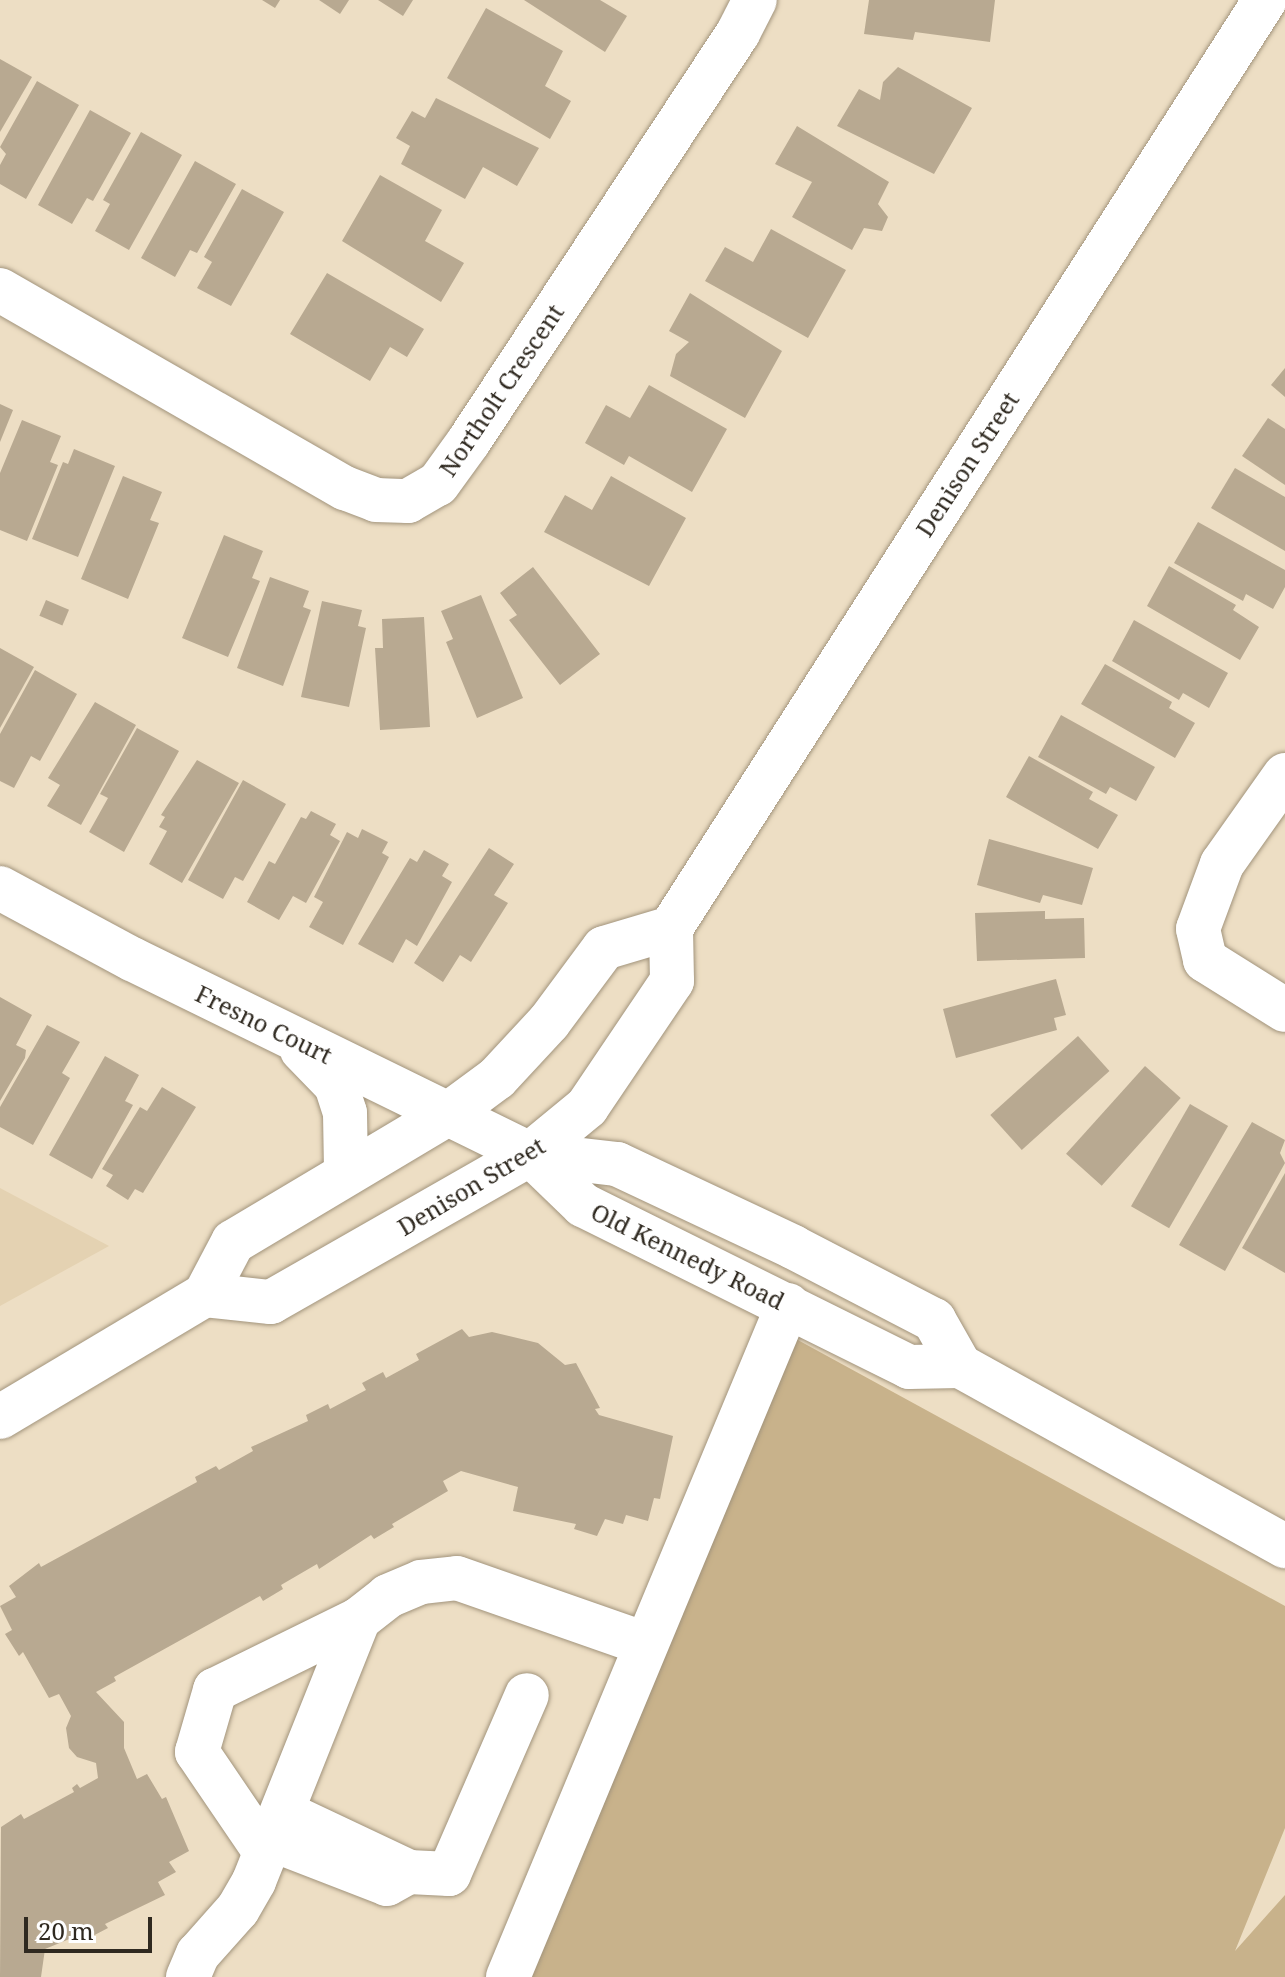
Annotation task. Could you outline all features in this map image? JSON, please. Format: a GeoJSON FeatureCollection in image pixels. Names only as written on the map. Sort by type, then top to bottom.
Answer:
{"type":"FeatureCollection","features":[{"type":"Feature","properties":{"kind":"street","name":"Northolt Crescent"},"geometry":{"type":"LineString","coordinates":[[0,290],[345,488],[376,500],[408,501],[438,484],[469,441],[738,33],[755,0]]}},
{"type":"Feature","properties":{"kind":"street","name":"Denison Street"},"geometry":{"type":"LineString","coordinates":[[205,1295],[271,1302],[530,1154],[587,1107],[672,981],[671,928],[1265,0]]}},
{"type":"Feature","properties":{"kind":"street"},"geometry":{"type":"LineString","coordinates":[[1285,775],[1222,864],[1198,929],[1205,960],[1285,1010]]}},
{"type":"Feature","properties":{"kind":"street","name":"Fresno Court"},"geometry":{"type":"LineString","coordinates":[[0,888],[291,1040],[451,1112],[530,1154]]}},
{"type":"Feature","properties":{"kind":"street"},"geometry":{"type":"LineString","coordinates":[[0,1417],[205,1295],[233,1242],[451,1112],[524,1052],[604,948],[671,928]]}},
{"type":"Feature","properties":{"kind":"street"},"geometry":{"type":"LineString","coordinates":[[291,1040],[336,1085],[345,1113],[346,1173]]}},
{"type":"Feature","properties":{"kind":"street","name":"Old Kennedy Road"},"geometry":{"type":"LineString","coordinates":[[530,1154],[617,1164],[793,1247],[934,1320],[960,1366],[909,1367],[583,1205],[530,1154]]}},
{"type":"Feature","properties":{"kind":"street"},"geometry":{"type":"LineString","coordinates":[[508,1977],[788,1305]]}},
{"type":"Feature","properties":{"kind":"street"},"geometry":{"type":"LineString","coordinates":[[960,1366],[1285,1546]]}},
{"type":"Feature","properties":{"kind":"street"},"geometry":{"type":"LineString","coordinates":[[527,1695],[449,1874],[409,1872],[387,1884],[273,1834],[197,1752],[215,1690],[359,1619],[410,1586],[457,1578],[645,1644]]}},
{"type":"Feature","properties":{"kind":"street"},"geometry":{"type":"LineString","coordinates":[[188,1977],[198,1954],[238,1909],[273,1834],[359,1619]]}},
{"type":"Feature","properties":{"kind":"shaded area"},"geometry":{"type":"Polygon","coordinates":[[[0,1188],[109,1246],[0,1306],[0,1188]]]}},
{"type":"Feature","properties":{"kind":"shaded area"},"geometry":{"type":"Polygon","coordinates":[[[796,1339],[1285,1606],[1285,1828],[1235,1951],[1285,1895],[1285,1977],[532,1977],[796,1339]]]}},
{"type":"Feature","properties":{"kind":"building"},"geometry":{"type":"Polygon","coordinates":[[[262,0],[280,0],[275,8],[262,0]]]}},
{"type":"Feature","properties":{"kind":"building"},"geometry":{"type":"Polygon","coordinates":[[[319,0],[349,0],[340,14],[319,0]]]}},
{"type":"Feature","properties":{"kind":"building"},"geometry":{"type":"Polygon","coordinates":[[[378,0],[413,0],[403,16],[378,0]]]}},
{"type":"Feature","properties":{"kind":"building"},"geometry":{"type":"Polygon","coordinates":[[[524,0],[600,0],[627,16],[605,52],[524,0]]]}},
{"type":"Feature","properties":{"kind":"building"},"geometry":{"type":"Polygon","coordinates":[[[869,0],[995,0],[990,42],[915,32],[913,40],[864,34],[869,0]]]}},
{"type":"Feature","properties":{"kind":"building"},"geometry":{"type":"Polygon","coordinates":[[[486,8],[563,51],[545,86],[571,101],[550,139],[447,78],[486,8]]]}},
{"type":"Feature","properties":{"kind":"building"},"geometry":{"type":"Polygon","coordinates":[[[0,59],[32,77],[0,132],[0,59]]]}},
{"type":"Feature","properties":{"kind":"building"},"geometry":{"type":"Polygon","coordinates":[[[898,67],[972,108],[934,174],[837,126],[859,89],[880,100],[883,82],[898,67]]]}},
{"type":"Feature","properties":{"kind":"building"},"geometry":{"type":"Polygon","coordinates":[[[37,81],[79,105],[26,199],[0,184],[0,165],[6,154],[0,147],[37,81]]]}},
{"type":"Feature","properties":{"kind":"building"},"geometry":{"type":"Polygon","coordinates":[[[436,98],[539,148],[517,186],[483,167],[465,199],[401,164],[410,146],[396,138],[412,111],[425,118],[436,98]]]}},
{"type":"Feature","properties":{"kind":"building"},"geometry":{"type":"Polygon","coordinates":[[[90,110],[131,133],[93,201],[87,198],[72,224],[38,205],[90,110]]]}},
{"type":"Feature","properties":{"kind":"building"},"geometry":{"type":"Polygon","coordinates":[[[797,126],[889,182],[878,204],[888,217],[882,231],[864,228],[852,250],[792,217],[812,182],[775,164],[797,126]]]}},
{"type":"Feature","properties":{"kind":"building"},"geometry":{"type":"Polygon","coordinates":[[[141,132],[182,155],[129,250],[95,231],[110,204],[103,200],[141,132]]]}},
{"type":"Feature","properties":{"kind":"building"},"geometry":{"type":"Polygon","coordinates":[[[195,161],[236,184],[197,253],[190,250],[175,277],[141,258],[195,161]]]}},
{"type":"Feature","properties":{"kind":"building"},"geometry":{"type":"Polygon","coordinates":[[[380,175],[442,210],[425,241],[464,263],[441,302],[342,241],[380,175]]]}},
{"type":"Feature","properties":{"kind":"building"},"geometry":{"type":"Polygon","coordinates":[[[242,189],[284,212],[231,306],[197,288],[212,262],[204,257],[242,189]]]}},
{"type":"Feature","properties":{"kind":"building"},"geometry":{"type":"Polygon","coordinates":[[[771,229],[846,270],[808,338],[705,281],[725,247],[753,262],[771,229]]]}},
{"type":"Feature","properties":{"kind":"building"},"geometry":{"type":"Polygon","coordinates":[[[327,273],[424,329],[407,357],[390,347],[370,381],[290,334],[327,273]]]}},
{"type":"Feature","properties":{"kind":"building"},"geometry":{"type":"Polygon","coordinates":[[[690,293],[782,351],[745,418],[670,376],[676,354],[689,342],[669,331],[690,293]]]}},
{"type":"Feature","properties":{"kind":"building"},"geometry":{"type":"Polygon","coordinates":[[[1285,368],[1285,397],[1271,385],[1285,368]]]}},
{"type":"Feature","properties":{"kind":"building"},"geometry":{"type":"Polygon","coordinates":[[[649,385],[727,429],[692,492],[629,456],[624,465],[585,443],[606,405],[630,418],[649,385]]]}},
{"type":"Feature","properties":{"kind":"building"},"geometry":{"type":"Polygon","coordinates":[[[0,404],[13,410],[0,442],[0,404]]]}},
{"type":"Feature","properties":{"kind":"building"},"geometry":{"type":"Polygon","coordinates":[[[1268,418],[1285,429],[1285,485],[1242,456],[1268,418]]]}},
{"type":"Feature","properties":{"kind":"building"},"geometry":{"type":"Polygon","coordinates":[[[22,420],[61,436],[50,462],[58,465],[27,541],[0,530],[0,473],[22,420]]]}},
{"type":"Feature","properties":{"kind":"building"},"geometry":{"type":"Polygon","coordinates":[[[74,449],[115,466],[78,557],[32,539],[63,462],[68,464],[74,449]]]}},
{"type":"Feature","properties":{"kind":"building"},"geometry":{"type":"Polygon","coordinates":[[[1235,468],[1285,497],[1285,551],[1211,508],[1235,468]]]}},
{"type":"Feature","properties":{"kind":"building"},"geometry":{"type":"Polygon","coordinates":[[[123,476],[162,492],[150,520],[159,523],[128,599],[81,579],[123,476]]]}},
{"type":"Feature","properties":{"kind":"building"},"geometry":{"type":"Polygon","coordinates":[[[611,476],[686,518],[649,586],[544,532],[565,495],[592,510],[611,476]]]}},
{"type":"Feature","properties":{"kind":"building"},"geometry":{"type":"Polygon","coordinates":[[[1198,522],[1285,570],[1285,587],[1273,609],[1246,594],[1243,601],[1174,563],[1198,522]]]}},
{"type":"Feature","properties":{"kind":"building"},"geometry":{"type":"Polygon","coordinates":[[[224,535],[263,551],[252,578],[260,581],[228,657],[182,638],[224,535]]]}},
{"type":"Feature","properties":{"kind":"building"},"geometry":{"type":"Polygon","coordinates":[[[1169,566],[1236,605],[1233,610],[1259,627],[1240,660],[1147,606],[1169,566]]]}},
{"type":"Feature","properties":{"kind":"building"},"geometry":{"type":"Polygon","coordinates":[[[533,567],[600,654],[560,685],[509,620],[517,615],[500,593],[533,567]]]}},
{"type":"Feature","properties":{"kind":"building"},"geometry":{"type":"Polygon","coordinates":[[[270,577],[309,591],[303,607],[311,610],[283,686],[237,668],[270,577]]]}},
{"type":"Feature","properties":{"kind":"building"},"geometry":{"type":"Polygon","coordinates":[[[481,595],[523,698],[477,718],[446,642],[453,639],[441,611],[481,595]]]}},
{"type":"Feature","properties":{"kind":"building"},"geometry":{"type":"Polygon","coordinates":[[[46,600],[69,610],[62,625],[39,616],[46,600]]]}},
{"type":"Feature","properties":{"kind":"building"},"geometry":{"type":"Polygon","coordinates":[[[322,601],[362,610],[358,626],[366,628],[349,707],[301,697],[322,601]]]}},
{"type":"Feature","properties":{"kind":"building"},"geometry":{"type":"Polygon","coordinates":[[[424,617],[430,727],[380,730],[375,648],[383,648],[382,619],[424,617]]]}},
{"type":"Feature","properties":{"kind":"building"},"geometry":{"type":"Polygon","coordinates":[[[1134,620],[1228,673],[1209,708],[1183,693],[1179,700],[1112,661],[1134,620]]]}},
{"type":"Feature","properties":{"kind":"building"},"geometry":{"type":"Polygon","coordinates":[[[0,648],[34,667],[0,728],[0,648]]]}},
{"type":"Feature","properties":{"kind":"building"},"geometry":{"type":"Polygon","coordinates":[[[1105,664],[1172,702],[1169,708],[1195,723],[1175,758],[1081,704],[1105,664]]]}},
{"type":"Feature","properties":{"kind":"building"},"geometry":{"type":"Polygon","coordinates":[[[35,670],[77,694],[40,761],[31,756],[14,788],[0,781],[0,734],[35,670]]]}},
{"type":"Feature","properties":{"kind":"building"},"geometry":{"type":"Polygon","coordinates":[[[95,702],[136,725],[81,825],[47,806],[60,785],[48,778],[95,702]]]}},
{"type":"Feature","properties":{"kind":"building"},"geometry":{"type":"Polygon","coordinates":[[[1061,715],[1155,767],[1136,801],[1110,787],[1106,794],[1038,757],[1061,715]]]}},
{"type":"Feature","properties":{"kind":"building"},"geometry":{"type":"Polygon","coordinates":[[[137,728],[179,751],[124,852],[89,832],[108,798],[100,794],[137,728]]]}},
{"type":"Feature","properties":{"kind":"building"},"geometry":{"type":"Polygon","coordinates":[[[1029,756],[1093,792],[1089,799],[1118,815],[1098,849],[1006,797],[1029,756]]]}},
{"type":"Feature","properties":{"kind":"building"},"geometry":{"type":"Polygon","coordinates":[[[197,760],[239,783],[182,883],[149,864],[167,831],[159,827],[165,817],[161,815],[197,760]]]}},
{"type":"Feature","properties":{"kind":"building"},"geometry":{"type":"Polygon","coordinates":[[[243,780],[286,804],[243,881],[235,877],[223,899],[188,880],[243,780]]]}},
{"type":"Feature","properties":{"kind":"building"},"geometry":{"type":"Polygon","coordinates":[[[311,811],[336,824],[330,835],[340,841],[306,903],[293,896],[279,920],[247,902],[269,861],[275,864],[301,817],[306,819],[311,811]]]}},
{"type":"Feature","properties":{"kind":"building"},"geometry":{"type":"Polygon","coordinates":[[[362,829],[388,842],[382,853],[389,857],[343,945],[309,927],[323,902],[314,897],[347,832],[358,838],[362,829]]]}},
{"type":"Feature","properties":{"kind":"building"},"geometry":{"type":"Polygon","coordinates":[[[989,839],[1093,868],[1082,905],[1043,895],[1040,903],[977,885],[989,839]]]}},
{"type":"Feature","properties":{"kind":"building"},"geometry":{"type":"Polygon","coordinates":[[[489,848],[514,864],[494,895],[508,903],[471,962],[460,955],[443,982],[414,963],[489,848]]]}},
{"type":"Feature","properties":{"kind":"building"},"geometry":{"type":"Polygon","coordinates":[[[424,850],[449,864],[442,876],[452,882],[417,946],[406,939],[393,963],[358,944],[410,858],[417,862],[424,850]]]}},
{"type":"Feature","properties":{"kind":"building"},"geometry":{"type":"Polygon","coordinates":[[[1045,911],[1045,919],[1084,918],[1085,958],[977,961],[975,913],[1045,911]]]}},
{"type":"Feature","properties":{"kind":"building"},"geometry":{"type":"Polygon","coordinates":[[[1056,979],[1066,1015],[1054,1018],[1057,1030],[956,1058],[943,1009],[1056,979]]]}},
{"type":"Feature","properties":{"kind":"building"},"geometry":{"type":"Polygon","coordinates":[[[0,997],[32,1015],[16,1045],[26,1050],[25,1058],[0,1101],[0,997]]]}},
{"type":"Feature","properties":{"kind":"building"},"geometry":{"type":"Polygon","coordinates":[[[47,1025],[80,1042],[62,1073],[70,1078],[33,1145],[0,1127],[0,1107],[47,1025]]]}},
{"type":"Feature","properties":{"kind":"building"},"geometry":{"type":"Polygon","coordinates":[[[1078,1036],[1109,1071],[1022,1150],[990,1115],[1078,1036]]]}},
{"type":"Feature","properties":{"kind":"building"},"geometry":{"type":"Polygon","coordinates":[[[105,1056],[139,1075],[125,1101],[133,1105],[92,1179],[49,1155],[105,1056]]]}},
{"type":"Feature","properties":{"kind":"building"},"geometry":{"type":"Polygon","coordinates":[[[1145,1066],[1181,1098],[1102,1186],[1066,1154],[1145,1066]]]}},
{"type":"Feature","properties":{"kind":"building"},"geometry":{"type":"Polygon","coordinates":[[[162,1087],[196,1107],[143,1193],[135,1189],[128,1200],[106,1186],[113,1175],[102,1169],[140,1107],[147,1111],[162,1087]]]}},
{"type":"Feature","properties":{"kind":"building"},"geometry":{"type":"Polygon","coordinates":[[[1190,1104],[1228,1126],[1169,1228],[1131,1206],[1190,1104]]]}},
{"type":"Feature","properties":{"kind":"building"},"geometry":{"type":"Polygon","coordinates":[[[1252,1122],[1285,1140],[1280,1153],[1285,1163],[1225,1271],[1179,1245],[1252,1122]]]}},
{"type":"Feature","properties":{"kind":"building"},"geometry":{"type":"Polygon","coordinates":[[[1285,1173],[1285,1273],[1242,1248],[1285,1173]]]}},
{"type":"Feature","properties":{"kind":"building"},"geometry":{"type":"Polygon","coordinates":[[[462,1329],[469,1337],[492,1332],[538,1343],[565,1365],[576,1363],[600,1408],[595,1409],[599,1415],[673,1436],[660,1499],[654,1498],[648,1521],[626,1515],[623,1524],[605,1519],[597,1536],[574,1529],[576,1524],[513,1511],[518,1487],[461,1471],[443,1481],[448,1491],[392,1524],[394,1527],[374,1539],[371,1535],[319,1569],[317,1564],[281,1585],[283,1589],[263,1601],[260,1596],[114,1677],[116,1681],[96,1692],[124,1722],[124,1748],[137,1779],[147,1774],[162,1799],[166,1797],[189,1851],[169,1862],[176,1872],[158,1882],[165,1895],[105,1924],[108,1928],[87,1939],[84,1933],[45,1949],[41,1977],[0,1977],[1,1827],[21,1814],[24,1819],[74,1792],[72,1788],[77,1784],[80,1788],[98,1778],[96,1763],[77,1757],[69,1748],[66,1728],[71,1716],[59,1694],[49,1698],[23,1652],[19,1656],[5,1634],[12,1630],[0,1606],[16,1597],[9,1586],[39,1563],[41,1567],[197,1482],[195,1477],[216,1466],[219,1470],[253,1451],[251,1447],[308,1421],[306,1415],[328,1404],[330,1409],[366,1390],[362,1383],[383,1372],[386,1378],[419,1360],[416,1354],[462,1329]]]}}]}
